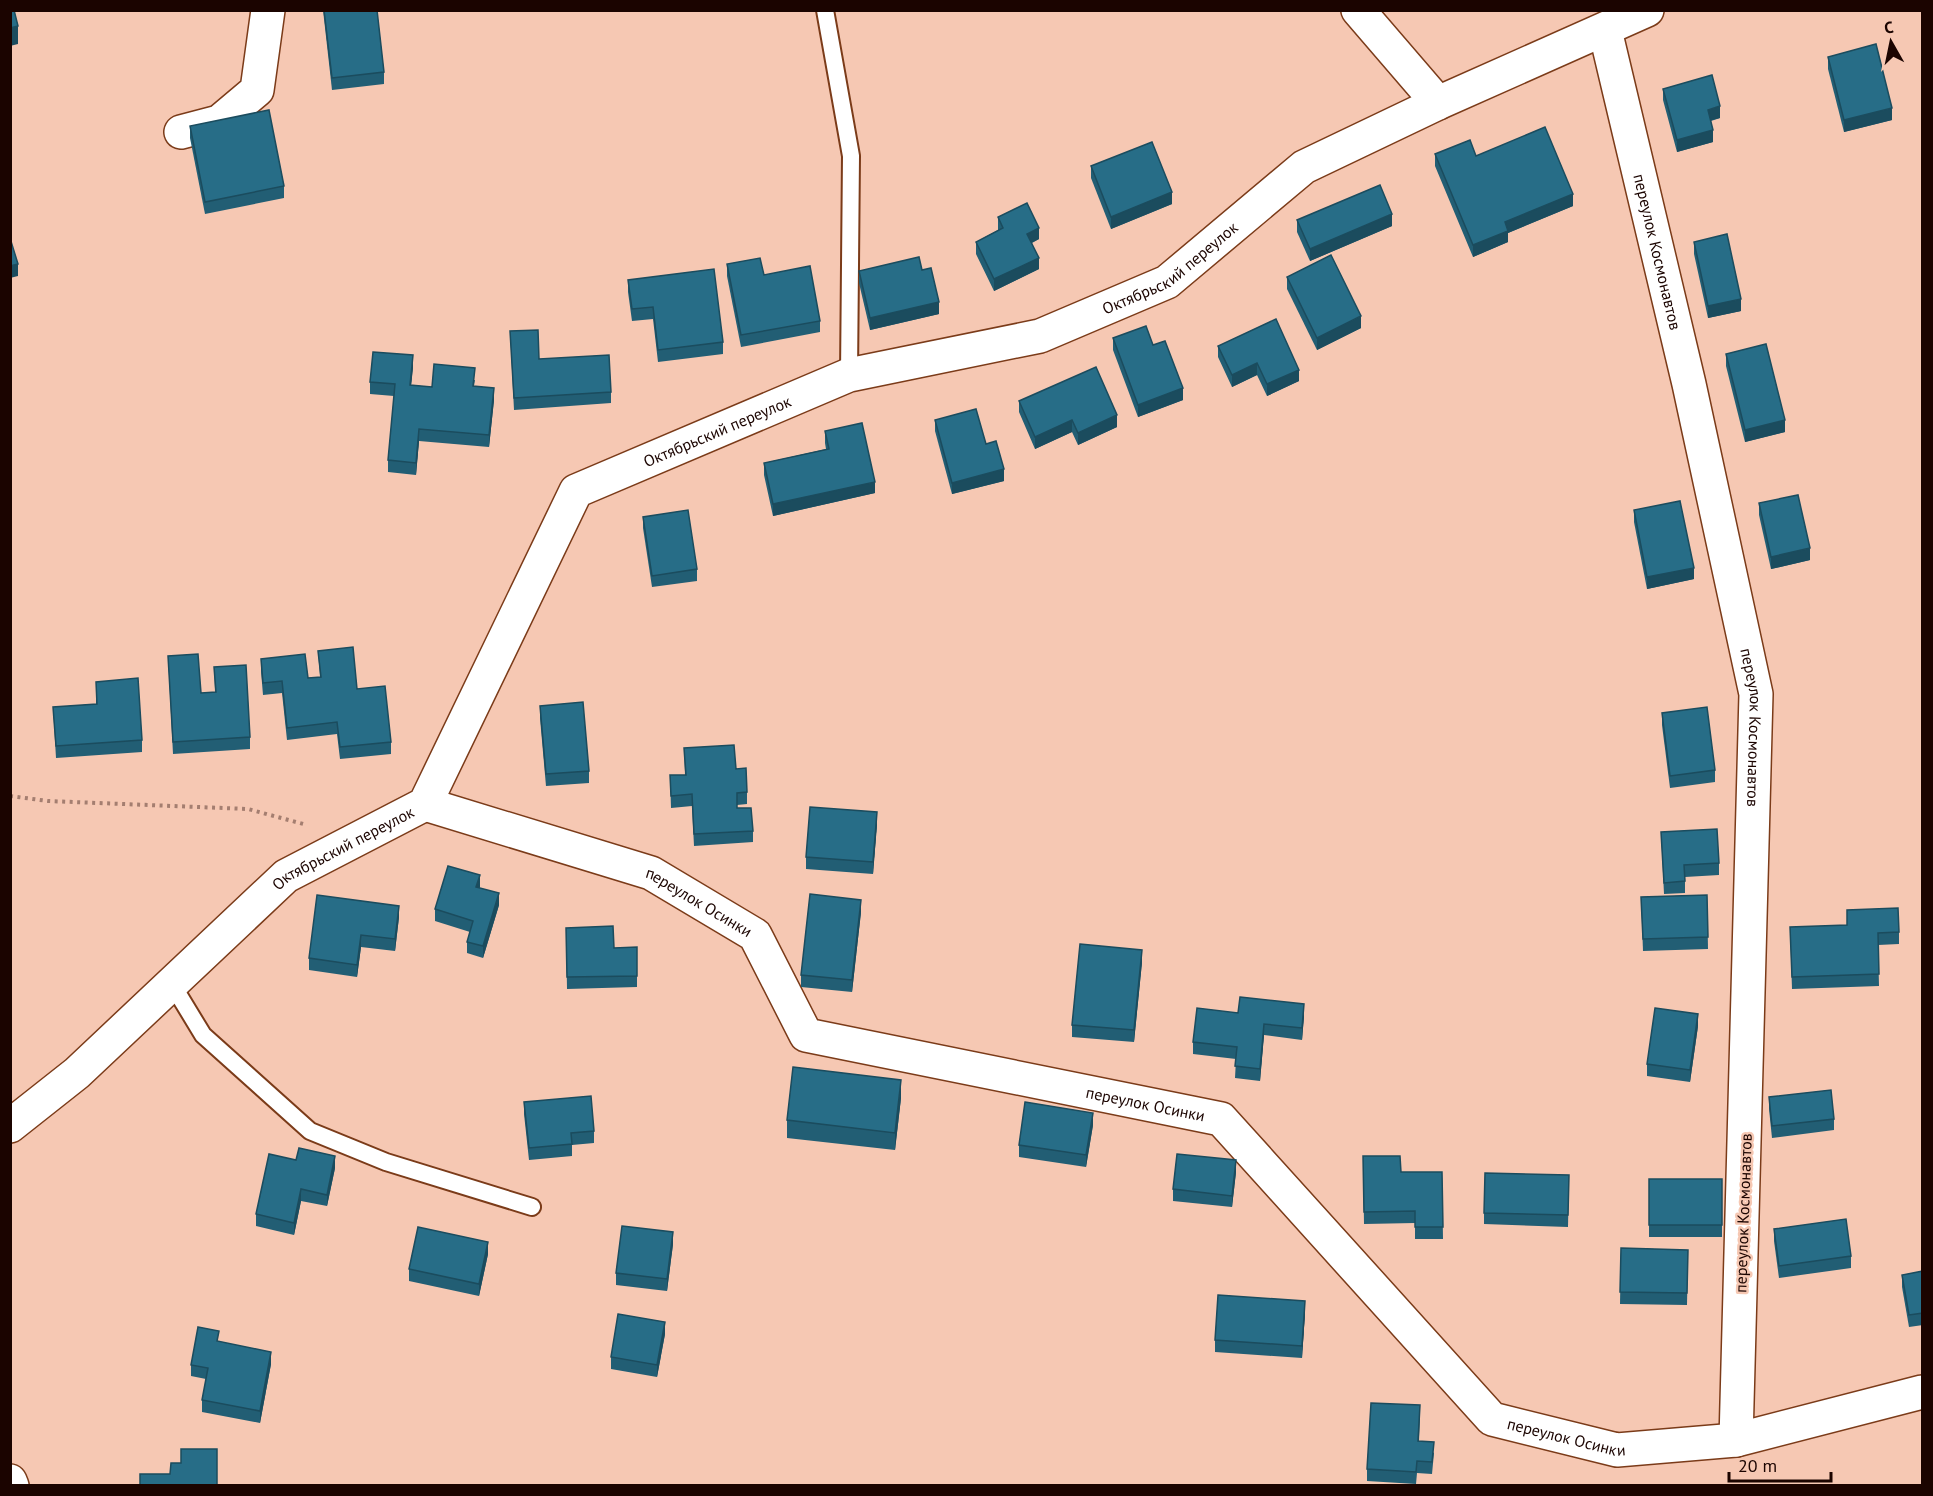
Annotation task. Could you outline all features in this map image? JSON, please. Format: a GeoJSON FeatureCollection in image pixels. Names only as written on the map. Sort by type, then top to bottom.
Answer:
{"type":"FeatureCollection","features":[{"type":"Feature","properties":{"kind":"street"},"geometry":{"type":"LineString","coordinates":[[181,132],[219,122],[257,90],[268,10]]}},
{"type":"Feature","properties":{"kind":"street"},"geometry":{"type":"LineString","coordinates":[[1358,10],[1438,103]]}},
{"type":"Feature","properties":{"kind":"street","name":"Октябрьский переулок"},"geometry":{"type":"LineString","coordinates":[[10,1126],[77,1073],[286,876],[425,804],[576,491],[849,375],[1040,336],[1167,282],[1304,167],[1438,103],[1647,10]]}},
{"type":"Feature","properties":{"kind":"street","name":"переулок Космонавтов"},"geometry":{"type":"LineString","coordinates":[[1605,30],[1689,384],[1756,694],[1737,1440]]}},
{"type":"Feature","properties":{"kind":"street","name":"переулок Осинки"},"geometry":{"type":"LineString","coordinates":[[425,804],[651,873],[754,935],[806,1035],[1221,1119],[1492,1419],[1617,1450],[1737,1440],[1923,1392]]}},
{"type":"Feature","properties":{"kind":"lane"},"geometry":{"type":"LineString","coordinates":[[825,10],[851,156],[849,375]]}},
{"type":"Feature","properties":{"kind":"lane"},"geometry":{"type":"LineString","coordinates":[[172,984],[203,1035],[310,1131],[386,1162],[532,1207]]}},
{"type":"Feature","properties":{"kind":"path"},"geometry":{"type":"LineString","coordinates":[[10,796],[48,801],[248,808],[354,839]]}},
{"type":"Feature","properties":{"kind":"building"},"geometry":{"type":"Polygon","coordinates":[[[10,10],[14,10],[18,26],[10,28],[10,10]]]}},
{"type":"Feature","properties":{"kind":"building"},"geometry":{"type":"Polygon","coordinates":[[[324,10],[377,10],[384,72],[332,78],[324,10]]]}},
{"type":"Feature","properties":{"kind":"building"},"geometry":{"type":"Polygon","coordinates":[[[1876,44],[1892,108],[1844,120],[1828,57],[1876,44]]]}},
{"type":"Feature","properties":{"kind":"building"},"geometry":{"type":"Polygon","coordinates":[[[1712,75],[1720,106],[1708,110],[1713,130],[1677,140],[1663,89],[1712,75]]]}},
{"type":"Feature","properties":{"kind":"building"},"geometry":{"type":"Polygon","coordinates":[[[269,110],[284,186],[205,202],[190,126],[269,110]]]}},
{"type":"Feature","properties":{"kind":"building"},"geometry":{"type":"Polygon","coordinates":[[[1545,127],[1573,194],[1505,222],[1508,231],[1473,245],[1435,154],[1470,140],[1476,156],[1545,127]]]}},
{"type":"Feature","properties":{"kind":"building"},"geometry":{"type":"Polygon","coordinates":[[[1152,142],[1172,192],[1111,217],[1091,166],[1152,142]]]}},
{"type":"Feature","properties":{"kind":"building"},"geometry":{"type":"Polygon","coordinates":[[[1380,185],[1392,214],[1310,249],[1297,220],[1380,185]]]}},
{"type":"Feature","properties":{"kind":"building"},"geometry":{"type":"Polygon","coordinates":[[[1027,203],[1039,228],[1027,234],[1039,258],[994,279],[976,242],[1003,228],[998,217],[1027,203]]]}},
{"type":"Feature","properties":{"kind":"building"},"geometry":{"type":"Polygon","coordinates":[[[1727,234],[1741,299],[1708,306],[1694,242],[1727,234]]]}},
{"type":"Feature","properties":{"kind":"building"},"geometry":{"type":"Polygon","coordinates":[[[10,238],[18,264],[10,266],[10,238]]]}},
{"type":"Feature","properties":{"kind":"building"},"geometry":{"type":"Polygon","coordinates":[[[1331,255],[1361,316],[1317,338],[1287,277],[1331,255]]]}},
{"type":"Feature","properties":{"kind":"building"},"geometry":{"type":"Polygon","coordinates":[[[919,257],[922,270],[931,268],[939,302],[870,318],[859,271],[919,257]]]}},
{"type":"Feature","properties":{"kind":"building"},"geometry":{"type":"Polygon","coordinates":[[[760,258],[764,275],[810,266],[820,321],[741,335],[727,264],[760,258]]]}},
{"type":"Feature","properties":{"kind":"building"},"geometry":{"type":"Polygon","coordinates":[[[714,269],[723,342],[658,350],[653,307],[632,309],[628,280],[714,269]]]}},
{"type":"Feature","properties":{"kind":"building"},"geometry":{"type":"Polygon","coordinates":[[[1276,319],[1299,370],[1267,384],[1257,363],[1232,375],[1218,346],[1276,319]]]}},
{"type":"Feature","properties":{"kind":"building"},"geometry":{"type":"Polygon","coordinates":[[[1146,326],[1153,345],[1165,341],[1183,388],[1138,405],[1113,338],[1146,326]]]}},
{"type":"Feature","properties":{"kind":"building"},"geometry":{"type":"Polygon","coordinates":[[[538,330],[539,359],[609,355],[611,392],[514,398],[510,331],[538,330]]]}},
{"type":"Feature","properties":{"kind":"building"},"geometry":{"type":"Polygon","coordinates":[[[1766,344],[1785,420],[1745,430],[1726,354],[1766,344]]]}},
{"type":"Feature","properties":{"kind":"building"},"geometry":{"type":"Polygon","coordinates":[[[373,352],[413,355],[410,385],[432,387],[434,364],[475,368],[473,386],[494,388],[489,435],[419,429],[416,463],[388,460],[395,384],[370,382],[373,352]]]}},
{"type":"Feature","properties":{"kind":"building"},"geometry":{"type":"Polygon","coordinates":[[[1096,367],[1117,415],[1078,433],[1072,420],[1035,437],[1019,401],[1096,367]]]}},
{"type":"Feature","properties":{"kind":"building"},"geometry":{"type":"Polygon","coordinates":[[[976,409],[986,444],[996,441],[1004,469],[952,483],[935,420],[976,409]]]}},
{"type":"Feature","properties":{"kind":"building"},"geometry":{"type":"Polygon","coordinates":[[[862,423],[875,482],[773,504],[764,463],[829,449],[825,431],[862,423]]]}},
{"type":"Feature","properties":{"kind":"building"},"geometry":{"type":"Polygon","coordinates":[[[1798,495],[1810,548],[1771,557],[1759,503],[1798,495]]]}},
{"type":"Feature","properties":{"kind":"building"},"geometry":{"type":"Polygon","coordinates":[[[1680,501],[1694,568],[1647,577],[1634,510],[1680,501]]]}},
{"type":"Feature","properties":{"kind":"building"},"geometry":{"type":"Polygon","coordinates":[[[688,510],[697,569],[652,576],[643,517],[688,510]]]}},
{"type":"Feature","properties":{"kind":"building"},"geometry":{"type":"Polygon","coordinates":[[[353,647],[357,689],[385,686],[391,742],[340,747],[337,722],[287,728],[282,681],[263,683],[261,659],[305,654],[308,678],[321,677],[318,651],[353,647]]]}},
{"type":"Feature","properties":{"kind":"building"},"geometry":{"type":"Polygon","coordinates":[[[198,654],[201,693],[216,692],[214,667],[246,665],[250,737],[173,742],[168,656],[198,654]]]}},
{"type":"Feature","properties":{"kind":"building"},"geometry":{"type":"Polygon","coordinates":[[[138,678],[142,740],[56,746],[53,707],[97,704],[96,682],[138,678]]]}},
{"type":"Feature","properties":{"kind":"building"},"geometry":{"type":"Polygon","coordinates":[[[583,702],[589,771],[546,774],[540,706],[583,702]]]}},
{"type":"Feature","properties":{"kind":"building"},"geometry":{"type":"Polygon","coordinates":[[[1707,707],[1715,770],[1670,776],[1662,713],[1707,707]]]}},
{"type":"Feature","properties":{"kind":"building"},"geometry":{"type":"Polygon","coordinates":[[[734,745],[736,769],[746,768],[747,792],[737,793],[737,808],[751,808],[753,831],[694,834],[692,794],[671,796],[670,775],[686,775],[684,748],[734,745]]]}},
{"type":"Feature","properties":{"kind":"building"},"geometry":{"type":"Polygon","coordinates":[[[810,807],[877,812],[873,862],[806,857],[810,807]]]}},
{"type":"Feature","properties":{"kind":"building"},"geometry":{"type":"Polygon","coordinates":[[[1717,829],[1719,863],[1684,865],[1685,881],[1664,883],[1661,832],[1717,829]]]}},
{"type":"Feature","properties":{"kind":"building"},"geometry":{"type":"Polygon","coordinates":[[[448,866],[480,875],[476,887],[499,893],[483,946],[467,942],[473,921],[435,909],[448,866]]]}},
{"type":"Feature","properties":{"kind":"building"},"geometry":{"type":"Polygon","coordinates":[[[810,894],[861,900],[852,980],[801,975],[810,894]]]}},
{"type":"Feature","properties":{"kind":"building"},"geometry":{"type":"Polygon","coordinates":[[[317,895],[399,906],[395,939],[361,935],[357,965],[309,958],[317,895]]]}},
{"type":"Feature","properties":{"kind":"building"},"geometry":{"type":"Polygon","coordinates":[[[1707,895],[1708,937],[1643,939],[1641,897],[1707,895]]]}},
{"type":"Feature","properties":{"kind":"building"},"geometry":{"type":"Polygon","coordinates":[[[1898,908],[1899,932],[1878,933],[1879,974],[1792,977],[1790,927],[1847,925],[1847,910],[1898,908]]]}},
{"type":"Feature","properties":{"kind":"building"},"geometry":{"type":"Polygon","coordinates":[[[613,926],[614,948],[637,947],[637,976],[567,977],[566,928],[613,926]]]}},
{"type":"Feature","properties":{"kind":"building"},"geometry":{"type":"Polygon","coordinates":[[[1080,944],[1142,950],[1134,1030],[1072,1025],[1080,944]]]}},
{"type":"Feature","properties":{"kind":"building"},"geometry":{"type":"Polygon","coordinates":[[[1240,997],[1304,1004],[1302,1028],[1264,1024],[1260,1069],[1235,1066],[1237,1047],[1193,1042],[1197,1008],[1238,1013],[1240,997]]]}},
{"type":"Feature","properties":{"kind":"building"},"geometry":{"type":"Polygon","coordinates":[[[1655,1008],[1698,1014],[1690,1070],[1647,1064],[1655,1008]]]}},
{"type":"Feature","properties":{"kind":"building"},"geometry":{"type":"Polygon","coordinates":[[[793,1067],[901,1080],[895,1133],[787,1120],[793,1067]]]}},
{"type":"Feature","properties":{"kind":"building"},"geometry":{"type":"Polygon","coordinates":[[[1831,1090],[1834,1119],[1772,1126],[1769,1097],[1831,1090]]]}},
{"type":"Feature","properties":{"kind":"building"},"geometry":{"type":"Polygon","coordinates":[[[591,1096],[594,1131],[571,1133],[572,1144],[529,1148],[524,1102],[591,1096]]]}},
{"type":"Feature","properties":{"kind":"building"},"geometry":{"type":"Polygon","coordinates":[[[1025,1102],[1093,1113],[1086,1155],[1019,1145],[1025,1102]]]}},
{"type":"Feature","properties":{"kind":"building"},"geometry":{"type":"Polygon","coordinates":[[[299,1148],[335,1156],[327,1195],[301,1189],[294,1223],[256,1214],[269,1154],[296,1160],[299,1148]]]}},
{"type":"Feature","properties":{"kind":"building"},"geometry":{"type":"Polygon","coordinates":[[[1177,1154],[1236,1160],[1232,1196],[1173,1189],[1177,1154]]]}},
{"type":"Feature","properties":{"kind":"building"},"geometry":{"type":"Polygon","coordinates":[[[1363,1156],[1400,1156],[1401,1172],[1442,1172],[1443,1227],[1415,1227],[1415,1211],[1364,1212],[1363,1156]]]}},
{"type":"Feature","properties":{"kind":"building"},"geometry":{"type":"Polygon","coordinates":[[[1485,1173],[1569,1175],[1568,1215],[1484,1213],[1485,1173]]]}},
{"type":"Feature","properties":{"kind":"building"},"geometry":{"type":"Polygon","coordinates":[[[1649,1179],[1722,1179],[1722,1225],[1649,1225],[1649,1179]]]}},
{"type":"Feature","properties":{"kind":"building"},"geometry":{"type":"Polygon","coordinates":[[[1846,1219],[1851,1256],[1779,1266],[1774,1229],[1846,1219]]]}},
{"type":"Feature","properties":{"kind":"building"},"geometry":{"type":"Polygon","coordinates":[[[622,1226],[673,1232],[667,1279],[616,1273],[622,1226]]]}},
{"type":"Feature","properties":{"kind":"building"},"geometry":{"type":"Polygon","coordinates":[[[418,1227],[488,1242],[479,1284],[409,1269],[418,1227]]]}},
{"type":"Feature","properties":{"kind":"building"},"geometry":{"type":"Polygon","coordinates":[[[1621,1248],[1688,1250],[1687,1293],[1620,1292],[1621,1248]]]}},
{"type":"Feature","properties":{"kind":"building"},"geometry":{"type":"Polygon","coordinates":[[[1923,1271],[1923,1313],[1909,1315],[1902,1275],[1923,1271]]]}},
{"type":"Feature","properties":{"kind":"building"},"geometry":{"type":"Polygon","coordinates":[[[1218,1295],[1305,1301],[1302,1346],[1215,1340],[1218,1295]]]}},
{"type":"Feature","properties":{"kind":"building"},"geometry":{"type":"Polygon","coordinates":[[[618,1314],[665,1322],[657,1365],[611,1357],[618,1314]]]}},
{"type":"Feature","properties":{"kind":"building"},"geometry":{"type":"Polygon","coordinates":[[[198,1327],[219,1331],[217,1341],[271,1352],[260,1411],[202,1400],[208,1368],[191,1365],[198,1327]]]}},
{"type":"Feature","properties":{"kind":"building"},"geometry":{"type":"Polygon","coordinates":[[[1371,1403],[1420,1405],[1418,1441],[1434,1442],[1432,1462],[1417,1461],[1416,1472],[1367,1469],[1371,1403]]]}},
{"type":"Feature","properties":{"kind":"building"},"geometry":{"type":"Polygon","coordinates":[[[181,1449],[217,1449],[217,1485],[140,1485],[140,1474],[170,1474],[171,1463],[181,1463],[181,1449]]]}}]}
